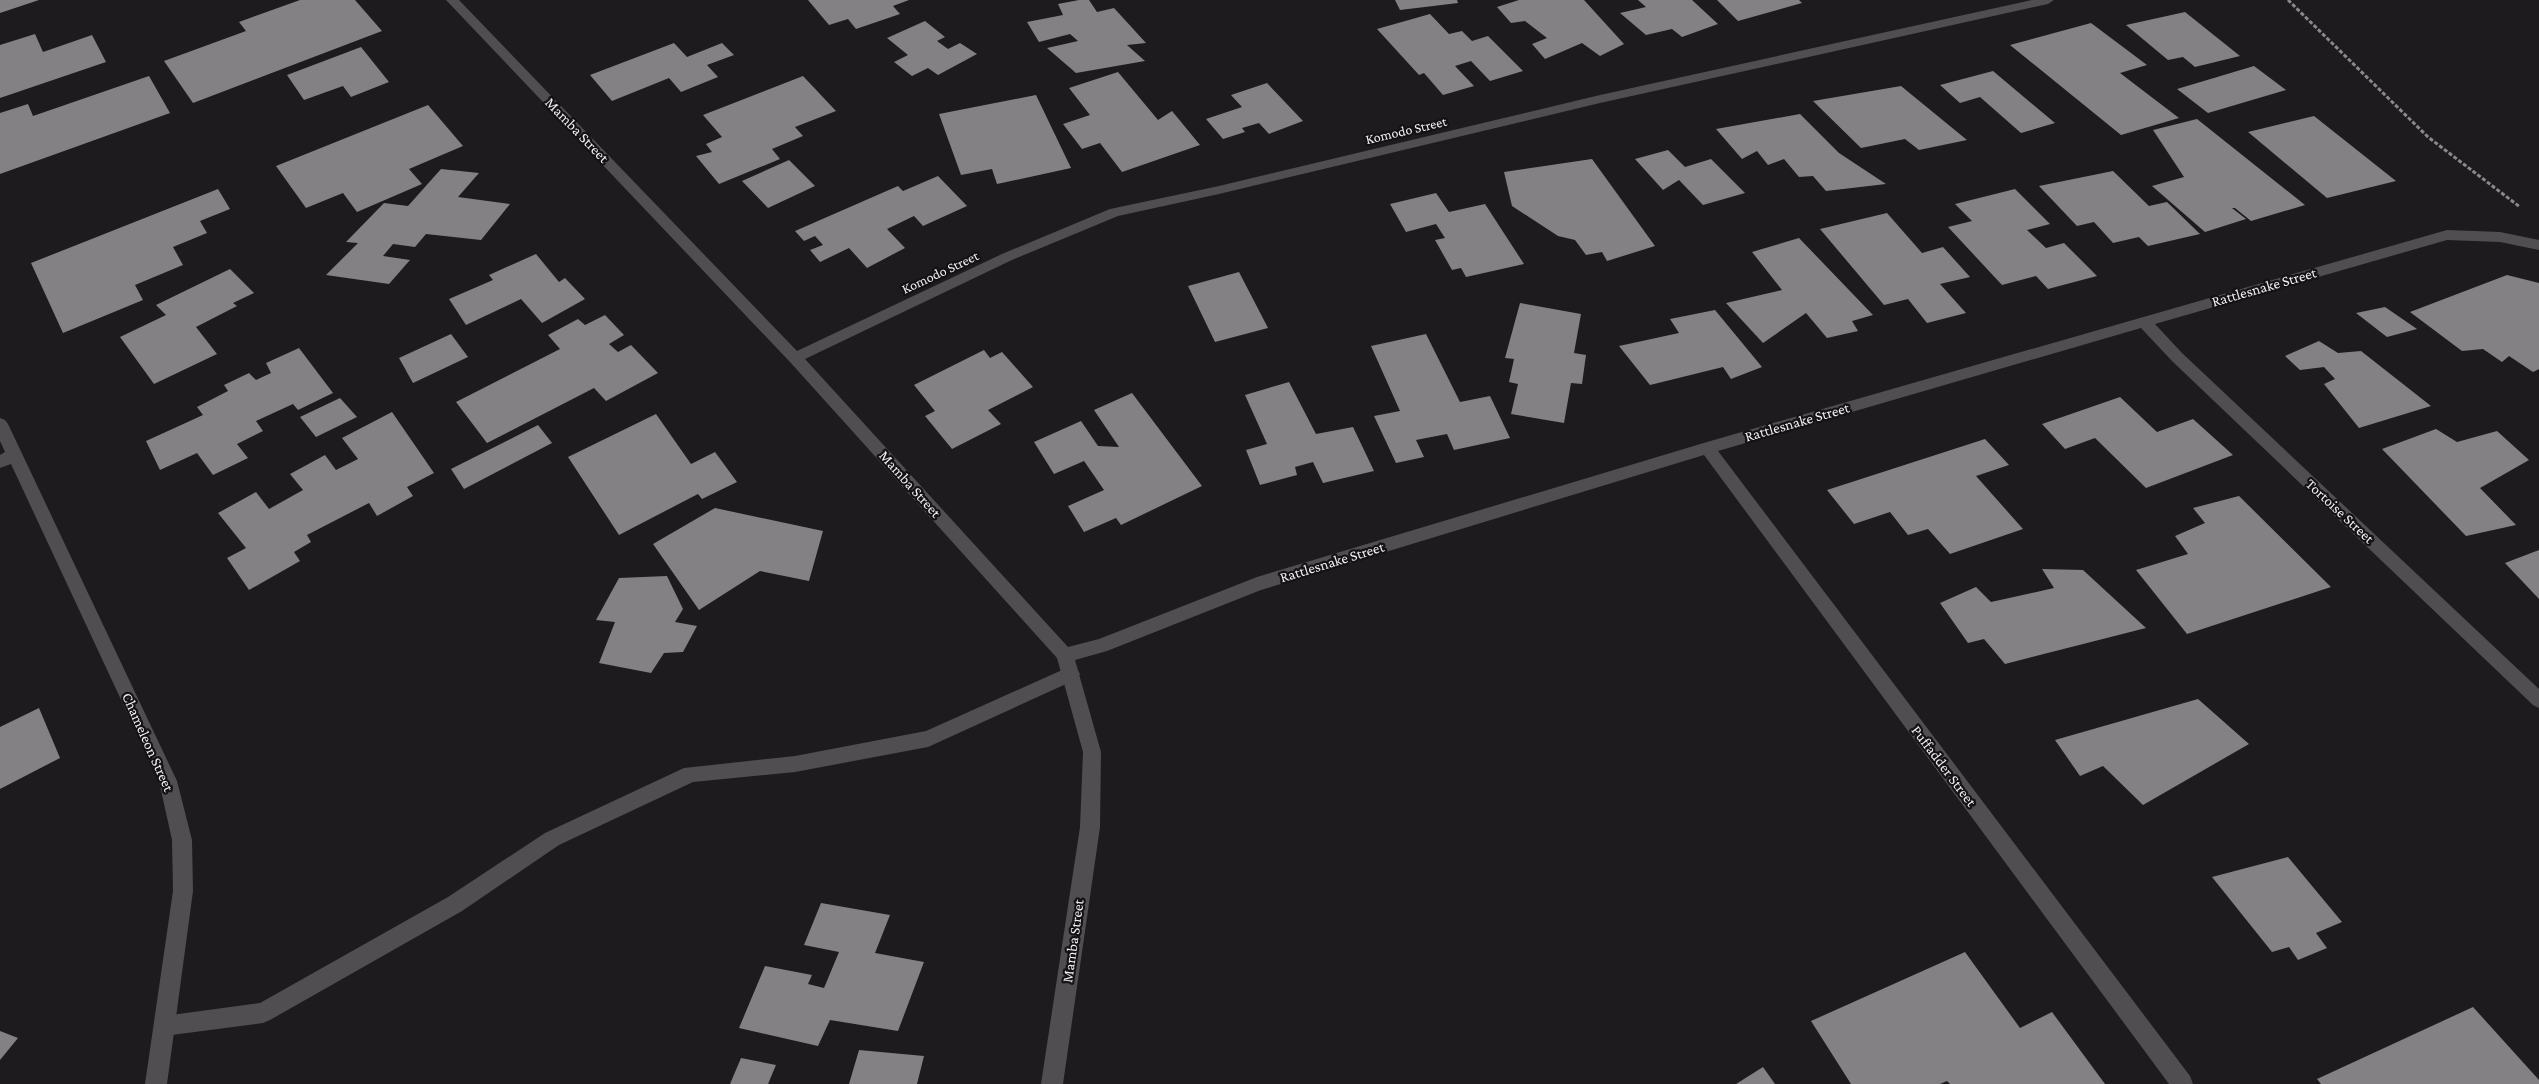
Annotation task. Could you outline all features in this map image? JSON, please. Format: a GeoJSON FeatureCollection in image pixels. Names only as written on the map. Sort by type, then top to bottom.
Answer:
{"type":"FeatureCollection","features":[{"type":"Feature","properties":{"kind":"street","name":"Mamba Street"},"geometry":{"type":"LineString","coordinates":[[452,0],[795,358],[1065,655],[1092,752],[1090,827],[1052,1084]]}},
{"type":"Feature","properties":{"kind":"street","name":"Komodo Street"},"geometry":{"type":"LineString","coordinates":[[795,358],[1007,256],[1115,212],[1219,190],[1600,99],[2048,0]]}},
{"type":"Feature","properties":{"kind":"street","name":"Rattlesnake Street"},"geometry":{"type":"LineString","coordinates":[[1065,655],[1101,646],[1257,584],[1707,448],[2447,235],[2500,237],[2539,245]]}},
{"type":"Feature","properties":{"kind":"street","name":"Tortoise Street"},"geometry":{"type":"LineString","coordinates":[[2143,321],[2177,357],[2539,700]]}},
{"type":"Feature","properties":{"kind":"street","name":"Chameleon Street"},"geometry":{"type":"LineString","coordinates":[[0,424],[7,458],[168,781],[182,840],[183,891],[156,1084]]}},
{"type":"Feature","properties":{"kind":"street","name":"Puffadder Street"},"geometry":{"type":"LineString","coordinates":[[1707,448],[2182,1084]]}},
{"type":"Feature","properties":{"kind":"street"},"geometry":{"type":"LineString","coordinates":[[164,1026],[263,1012],[455,904],[552,839],[691,774],[795,764],[928,739],[1071,675]]}},
{"type":"Feature","properties":{"kind":"path"},"geometry":{"type":"LineString","coordinates":[[2288,0],[2428,137],[2520,208]]}},
{"type":"Feature","properties":{"kind":"building"},"geometry":{"type":"Polygon","coordinates":[[[0,0],[39,0],[0,13],[0,0]]]}},
{"type":"Feature","properties":{"kind":"building"},"geometry":{"type":"Polygon","coordinates":[[[300,0],[355,0],[382,31],[193,103],[164,61],[246,31],[239,22],[300,0]]]}},
{"type":"Feature","properties":{"kind":"building"},"geometry":{"type":"Polygon","coordinates":[[[808,0],[909,0],[893,6],[900,14],[856,29],[848,19],[829,25],[808,0]]]}},
{"type":"Feature","properties":{"kind":"building"},"geometry":{"type":"Polygon","coordinates":[[[1089,0],[1097,12],[1114,8],[1146,43],[1127,45],[1145,61],[1076,73],[1047,48],[1078,41],[1070,34],[1039,42],[1027,22],[1063,15],[1058,4],[1089,0]]]}},
{"type":"Feature","properties":{"kind":"building"},"geometry":{"type":"Polygon","coordinates":[[[1395,0],[1457,0],[1458,3],[1400,10],[1395,0]]]}},
{"type":"Feature","properties":{"kind":"building"},"geometry":{"type":"Polygon","coordinates":[[[1519,0],[1584,0],[1624,44],[1600,56],[1582,43],[1545,59],[1532,44],[1547,38],[1525,21],[1511,23],[1497,7],[1519,0]]]}},
{"type":"Feature","properties":{"kind":"building"},"geometry":{"type":"Polygon","coordinates":[[[1638,0],[1692,0],[1718,24],[1682,37],[1672,29],[1646,35],[1620,13],[1646,7],[1638,0]]]}},
{"type":"Feature","properties":{"kind":"building"},"geometry":{"type":"Polygon","coordinates":[[[1717,0],[1799,0],[1802,3],[1738,21],[1717,0]]]}},
{"type":"Feature","properties":{"kind":"building"},"geometry":{"type":"Polygon","coordinates":[[[2185,12],[2240,56],[2195,67],[2183,57],[2168,60],[2126,25],[2185,12]]]}},
{"type":"Feature","properties":{"kind":"building"},"geometry":{"type":"Polygon","coordinates":[[[1430,14],[1449,34],[1462,31],[1472,41],[1488,36],[1523,71],[1490,81],[1471,61],[1455,66],[1474,86],[1443,95],[1424,73],[1419,75],[1377,29],[1430,14]]]}},
{"type":"Feature","properties":{"kind":"building"},"geometry":{"type":"Polygon","coordinates":[[[925,21],[945,37],[937,41],[948,49],[960,43],[977,54],[938,75],[928,68],[912,76],[894,62],[908,55],[887,38],[925,21]]]}},
{"type":"Feature","properties":{"kind":"building"},"geometry":{"type":"Polygon","coordinates":[[[2091,23],[2147,65],[2120,73],[2179,118],[2121,135],[2010,45],[2091,23]]]}},
{"type":"Feature","properties":{"kind":"building"},"geometry":{"type":"Polygon","coordinates":[[[35,34],[43,52],[92,35],[106,62],[0,98],[0,45],[35,34]]]}},
{"type":"Feature","properties":{"kind":"building"},"geometry":{"type":"Polygon","coordinates":[[[674,43],[687,57],[722,43],[734,55],[707,65],[718,77],[681,92],[669,78],[612,101],[590,75],[674,43]]]}},
{"type":"Feature","properties":{"kind":"building"},"geometry":{"type":"Polygon","coordinates":[[[361,47],[389,82],[351,97],[343,86],[304,100],[287,75],[361,47]]]}},
{"type":"Feature","properties":{"kind":"building"},"geometry":{"type":"Polygon","coordinates":[[[2254,66],[2286,90],[2208,113],[2177,89],[2254,66]]]}},
{"type":"Feature","properties":{"kind":"building"},"geometry":{"type":"Polygon","coordinates":[[[1993,71],[2055,123],[2021,133],[1980,97],[1960,103],[1940,85],[1993,71]]]}},
{"type":"Feature","properties":{"kind":"building"},"geometry":{"type":"Polygon","coordinates":[[[1118,72],[1158,120],[1172,111],[1200,145],[1122,172],[1100,143],[1082,149],[1063,124],[1090,115],[1069,88],[1118,72]]]}},
{"type":"Feature","properties":{"kind":"building"},"geometry":{"type":"Polygon","coordinates":[[[149,76],[170,113],[0,174],[0,113],[28,104],[33,116],[149,76]]]}},
{"type":"Feature","properties":{"kind":"building"},"geometry":{"type":"Polygon","coordinates":[[[803,76],[836,111],[795,127],[803,136],[772,149],[780,159],[719,184],[696,156],[712,152],[706,144],[722,137],[703,115],[803,76]]]}},
{"type":"Feature","properties":{"kind":"building"},"geometry":{"type":"Polygon","coordinates":[[[1267,83],[1303,121],[1269,134],[1259,123],[1242,128],[1245,132],[1223,139],[1206,119],[1242,107],[1231,95],[1267,83]]]}},
{"type":"Feature","properties":{"kind":"building"},"geometry":{"type":"Polygon","coordinates":[[[1901,86],[1967,140],[1919,150],[1905,139],[1861,148],[1813,101],[1901,86]]]}},
{"type":"Feature","properties":{"kind":"building"},"geometry":{"type":"Polygon","coordinates":[[[1036,95],[1071,168],[997,184],[992,169],[961,175],[939,114],[1036,95]]]}},
{"type":"Feature","properties":{"kind":"building"},"geometry":{"type":"Polygon","coordinates":[[[428,105],[463,146],[409,169],[422,184],[357,212],[343,193],[306,208],[276,166],[428,105]]]}},
{"type":"Feature","properties":{"kind":"building"},"geometry":{"type":"Polygon","coordinates":[[[1800,114],[1839,153],[1886,184],[1826,191],[1813,176],[1799,177],[1784,159],[1768,165],[1757,151],[1742,159],[1716,129],[1800,114]]]}},
{"type":"Feature","properties":{"kind":"building"},"geometry":{"type":"Polygon","coordinates":[[[2314,116],[2396,181],[2327,198],[2248,132],[2314,116]]]}},
{"type":"Feature","properties":{"kind":"building"},"geometry":{"type":"Polygon","coordinates":[[[2197,119],[2305,205],[2251,221],[2232,208],[2246,219],[2205,232],[2152,186],[2184,177],[2153,130],[2197,119]]]}},
{"type":"Feature","properties":{"kind":"building"},"geometry":{"type":"Polygon","coordinates":[[[1668,150],[1685,167],[1711,159],[1745,193],[1703,205],[1679,180],[1663,190],[1635,159],[1668,150]]]}},
{"type":"Feature","properties":{"kind":"building"},"geometry":{"type":"Polygon","coordinates":[[[1592,159],[1655,246],[1607,261],[1602,252],[1586,255],[1575,240],[1558,236],[1512,206],[1504,172],[1592,159]]]}},
{"type":"Feature","properties":{"kind":"building"},"geometry":{"type":"Polygon","coordinates":[[[789,160],[815,186],[768,208],[742,181],[789,160]]]}},
{"type":"Feature","properties":{"kind":"building"},"geometry":{"type":"Polygon","coordinates":[[[441,169],[479,173],[458,197],[510,204],[481,240],[426,234],[415,247],[393,244],[383,256],[410,260],[389,284],[326,275],[358,243],[346,242],[384,203],[408,206],[441,169]]]}},
{"type":"Feature","properties":{"kind":"building"},"geometry":{"type":"Polygon","coordinates":[[[2113,171],[2149,206],[2167,202],[2200,234],[2148,246],[2139,237],[2113,243],[2094,222],[2077,226],[2039,186],[2113,171]]]}},
{"type":"Feature","properties":{"kind":"building"},"geometry":{"type":"Polygon","coordinates":[[[938,176],[967,206],[923,226],[914,216],[887,229],[905,248],[867,268],[849,248],[820,262],[810,250],[823,245],[815,236],[804,241],[795,231],[898,186],[903,191],[938,176]]]}},
{"type":"Feature","properties":{"kind":"building"},"geometry":{"type":"Polygon","coordinates":[[[218,189],[230,209],[200,221],[207,233],[173,247],[183,265],[135,285],[143,300],[63,333],[31,263],[218,189]]]}},
{"type":"Feature","properties":{"kind":"building"},"geometry":{"type":"Polygon","coordinates":[[[2015,189],[2050,224],[2027,230],[2046,248],[2064,243],[2097,276],[2048,289],[2036,276],[2002,285],[1948,227],[1972,221],[1955,204],[2015,189]]]}},
{"type":"Feature","properties":{"kind":"building"},"geometry":{"type":"Polygon","coordinates":[[[1436,193],[1449,212],[1485,204],[1524,264],[1466,277],[1461,268],[1452,270],[1435,240],[1445,238],[1436,224],[1406,232],[1390,204],[1436,193]]]}},
{"type":"Feature","properties":{"kind":"building"},"geometry":{"type":"Polygon","coordinates":[[[1887,213],[1922,253],[1943,247],[1970,277],[1940,284],[1966,313],[1927,323],[1908,299],[1884,305],[1820,229],[1887,213]]]}},
{"type":"Feature","properties":{"kind":"building"},"geometry":{"type":"Polygon","coordinates":[[[1799,238],[1873,315],[1852,321],[1858,331],[1827,338],[1806,313],[1763,343],[1726,303],[1782,290],[1752,252],[1799,238]]]}},
{"type":"Feature","properties":{"kind":"building"},"geometry":{"type":"Polygon","coordinates":[[[536,254],[559,282],[565,278],[585,299],[542,323],[521,299],[466,325],[449,299],[493,280],[489,275],[536,254]]]}},
{"type":"Feature","properties":{"kind":"building"},"geometry":{"type":"Polygon","coordinates":[[[230,269],[254,293],[233,303],[237,306],[196,327],[217,354],[154,384],[120,337],[166,315],[156,305],[230,269]]]}},
{"type":"Feature","properties":{"kind":"building"},"geometry":{"type":"Polygon","coordinates":[[[1239,272],[1268,328],[1215,342],[1188,286],[1239,272]]]}},
{"type":"Feature","properties":{"kind":"building"},"geometry":{"type":"Polygon","coordinates":[[[2507,275],[2539,283],[2539,369],[2533,372],[2509,356],[2502,362],[2483,349],[2462,351],[2410,312],[2507,275]]]}},
{"type":"Feature","properties":{"kind":"building"},"geometry":{"type":"Polygon","coordinates":[[[1520,303],[1581,314],[1574,353],[1586,355],[1582,384],[1571,383],[1564,423],[1511,414],[1518,384],[1509,382],[1514,359],[1505,358],[1520,303]]]}},
{"type":"Feature","properties":{"kind":"building"},"geometry":{"type":"Polygon","coordinates":[[[2385,307],[2417,329],[2387,337],[2356,313],[2385,307]]]}},
{"type":"Feature","properties":{"kind":"building"},"geometry":{"type":"Polygon","coordinates":[[[1715,310],[1762,367],[1731,379],[1723,367],[1650,385],[1619,346],[1679,333],[1670,319],[1715,310]]]}},
{"type":"Feature","properties":{"kind":"building"},"geometry":{"type":"Polygon","coordinates":[[[605,315],[624,335],[609,344],[618,352],[631,345],[658,373],[606,401],[594,388],[487,443],[456,402],[560,349],[548,335],[578,319],[585,325],[605,315]]]}},
{"type":"Feature","properties":{"kind":"building"},"geometry":{"type":"Polygon","coordinates":[[[451,334],[468,357],[413,383],[399,358],[451,334]]]}},
{"type":"Feature","properties":{"kind":"building"},"geometry":{"type":"Polygon","coordinates":[[[1426,334],[1460,402],[1490,396],[1510,438],[1454,450],[1447,434],[1416,440],[1424,457],[1396,463],[1374,416],[1400,411],[1371,346],[1426,334]]]}},
{"type":"Feature","properties":{"kind":"building"},"geometry":{"type":"Polygon","coordinates":[[[2319,341],[2338,353],[2361,351],[2431,406],[2359,428],[2324,384],[2335,379],[2324,367],[2300,370],[2285,356],[2319,341]]]}},
{"type":"Feature","properties":{"kind":"building"},"geometry":{"type":"Polygon","coordinates":[[[299,348],[333,393],[298,410],[293,404],[256,421],[263,431],[237,444],[248,458],[213,475],[197,453],[160,470],[146,441],[203,415],[197,407],[228,391],[224,385],[249,373],[256,380],[271,373],[266,363],[299,348]]]}},
{"type":"Feature","properties":{"kind":"building"},"geometry":{"type":"Polygon","coordinates":[[[984,350],[990,358],[1002,352],[1033,387],[988,410],[1001,424],[952,449],[925,416],[935,411],[914,385],[984,350]]]}},
{"type":"Feature","properties":{"kind":"building"},"geometry":{"type":"Polygon","coordinates":[[[1289,382],[1316,434],[1353,427],[1374,471],[1323,483],[1313,462],[1295,467],[1297,475],[1260,485],[1246,450],[1267,444],[1245,395],[1289,382]]]}},
{"type":"Feature","properties":{"kind":"building"},"geometry":{"type":"Polygon","coordinates":[[[1132,393],[1202,486],[1121,525],[1116,518],[1084,532],[1068,506],[1104,490],[1084,461],[1054,474],[1034,442],[1081,421],[1098,446],[1119,447],[1094,410],[1132,393]]]}},
{"type":"Feature","properties":{"kind":"building"},"geometry":{"type":"Polygon","coordinates":[[[2120,397],[2157,432],[2193,419],[2233,455],[2146,488],[2095,438],[2065,449],[2042,424],[2120,397]]]}},
{"type":"Feature","properties":{"kind":"building"},"geometry":{"type":"Polygon","coordinates":[[[340,398],[357,417],[316,437],[300,417],[340,398]]]}},
{"type":"Feature","properties":{"kind":"building"},"geometry":{"type":"Polygon","coordinates":[[[392,412],[434,473],[407,487],[413,496],[377,516],[369,503],[307,535],[311,542],[294,552],[300,561],[249,590],[227,558],[246,548],[218,513],[256,492],[269,509],[303,490],[290,474],[325,455],[336,470],[358,459],[342,438],[392,412]]]}},
{"type":"Feature","properties":{"kind":"building"},"geometry":{"type":"Polygon","coordinates":[[[656,414],[691,464],[715,452],[737,482],[702,499],[698,494],[619,535],[568,457],[656,414]]]}},
{"type":"Feature","properties":{"kind":"building"},"geometry":{"type":"Polygon","coordinates":[[[538,425],[552,443],[464,489],[451,469],[538,425]]]}},
{"type":"Feature","properties":{"kind":"building"},"geometry":{"type":"Polygon","coordinates":[[[2436,429],[2457,442],[2497,431],[2529,460],[2480,488],[2516,525],[2466,536],[2382,449],[2436,429]]]}},
{"type":"Feature","properties":{"kind":"building"},"geometry":{"type":"Polygon","coordinates":[[[1985,439],[2009,465],[1976,476],[2023,529],[1950,554],[1928,529],[1908,535],[1890,512],[1854,524],[1827,490],[1985,439]]]}},
{"type":"Feature","properties":{"kind":"building"},"geometry":{"type":"Polygon","coordinates":[[[2239,496],[2331,587],[2187,634],[2136,570],[2188,554],[2175,536],[2205,523],[2193,508],[2239,496]]]}},
{"type":"Feature","properties":{"kind":"building"},"geometry":{"type":"Polygon","coordinates":[[[715,508],[823,531],[809,581],[760,571],[699,610],[653,544],[715,508]]]}},
{"type":"Feature","properties":{"kind":"building"},"geometry":{"type":"Polygon","coordinates":[[[2539,550],[2539,599],[2505,563],[2539,550]]]}},
{"type":"Feature","properties":{"kind":"building"},"geometry":{"type":"Polygon","coordinates":[[[2042,569],[2083,570],[2146,628],[2005,664],[1984,639],[1968,643],[1940,603],[1976,587],[1991,602],[2054,588],[2042,569]]]}},
{"type":"Feature","properties":{"kind":"building"},"geometry":{"type":"Polygon","coordinates":[[[667,576],[683,609],[675,622],[697,626],[683,652],[664,653],[651,673],[599,663],[615,622],[596,620],[619,578],[667,576]]]}},
{"type":"Feature","properties":{"kind":"building"},"geometry":{"type":"Polygon","coordinates":[[[2198,699],[2249,744],[2143,805],[2103,766],[2080,776],[2055,740],[2198,699]]]}},
{"type":"Feature","properties":{"kind":"building"},"geometry":{"type":"Polygon","coordinates":[[[39,708],[60,758],[0,789],[0,727],[39,708]]]}},
{"type":"Feature","properties":{"kind":"building"},"geometry":{"type":"Polygon","coordinates":[[[2288,857],[2342,922],[2316,933],[2327,948],[2298,960],[2289,947],[2272,952],[2212,877],[2288,857]]]}},
{"type":"Feature","properties":{"kind":"building"},"geometry":{"type":"Polygon","coordinates":[[[821,903],[890,915],[875,953],[924,962],[898,1031],[830,1020],[818,1046],[739,1028],[765,966],[812,975],[808,984],[824,988],[839,952],[804,945],[821,903]]]}},
{"type":"Feature","properties":{"kind":"building"},"geometry":{"type":"Polygon","coordinates":[[[1965,952],[2020,1028],[2052,1012],[2105,1084],[1950,1084],[1947,1081],[1940,1084],[1851,1084],[1811,1021],[1965,952]]]}},
{"type":"Feature","properties":{"kind":"building"},"geometry":{"type":"Polygon","coordinates":[[[2473,1007],[2539,1080],[2539,1084],[2321,1084],[2317,1079],[2473,1007]]]}},
{"type":"Feature","properties":{"kind":"building"},"geometry":{"type":"Polygon","coordinates":[[[0,1031],[18,1038],[0,1060],[0,1031]]]}},
{"type":"Feature","properties":{"kind":"building"},"geometry":{"type":"Polygon","coordinates":[[[859,1050],[924,1056],[917,1084],[849,1084],[859,1050]]]}},
{"type":"Feature","properties":{"kind":"building"},"geometry":{"type":"Polygon","coordinates":[[[741,1058],[776,1065],[768,1084],[730,1084],[741,1058]]]}},
{"type":"Feature","properties":{"kind":"building"},"geometry":{"type":"Polygon","coordinates":[[[1763,1067],[1775,1084],[1736,1084],[1763,1067]]]}}]}
